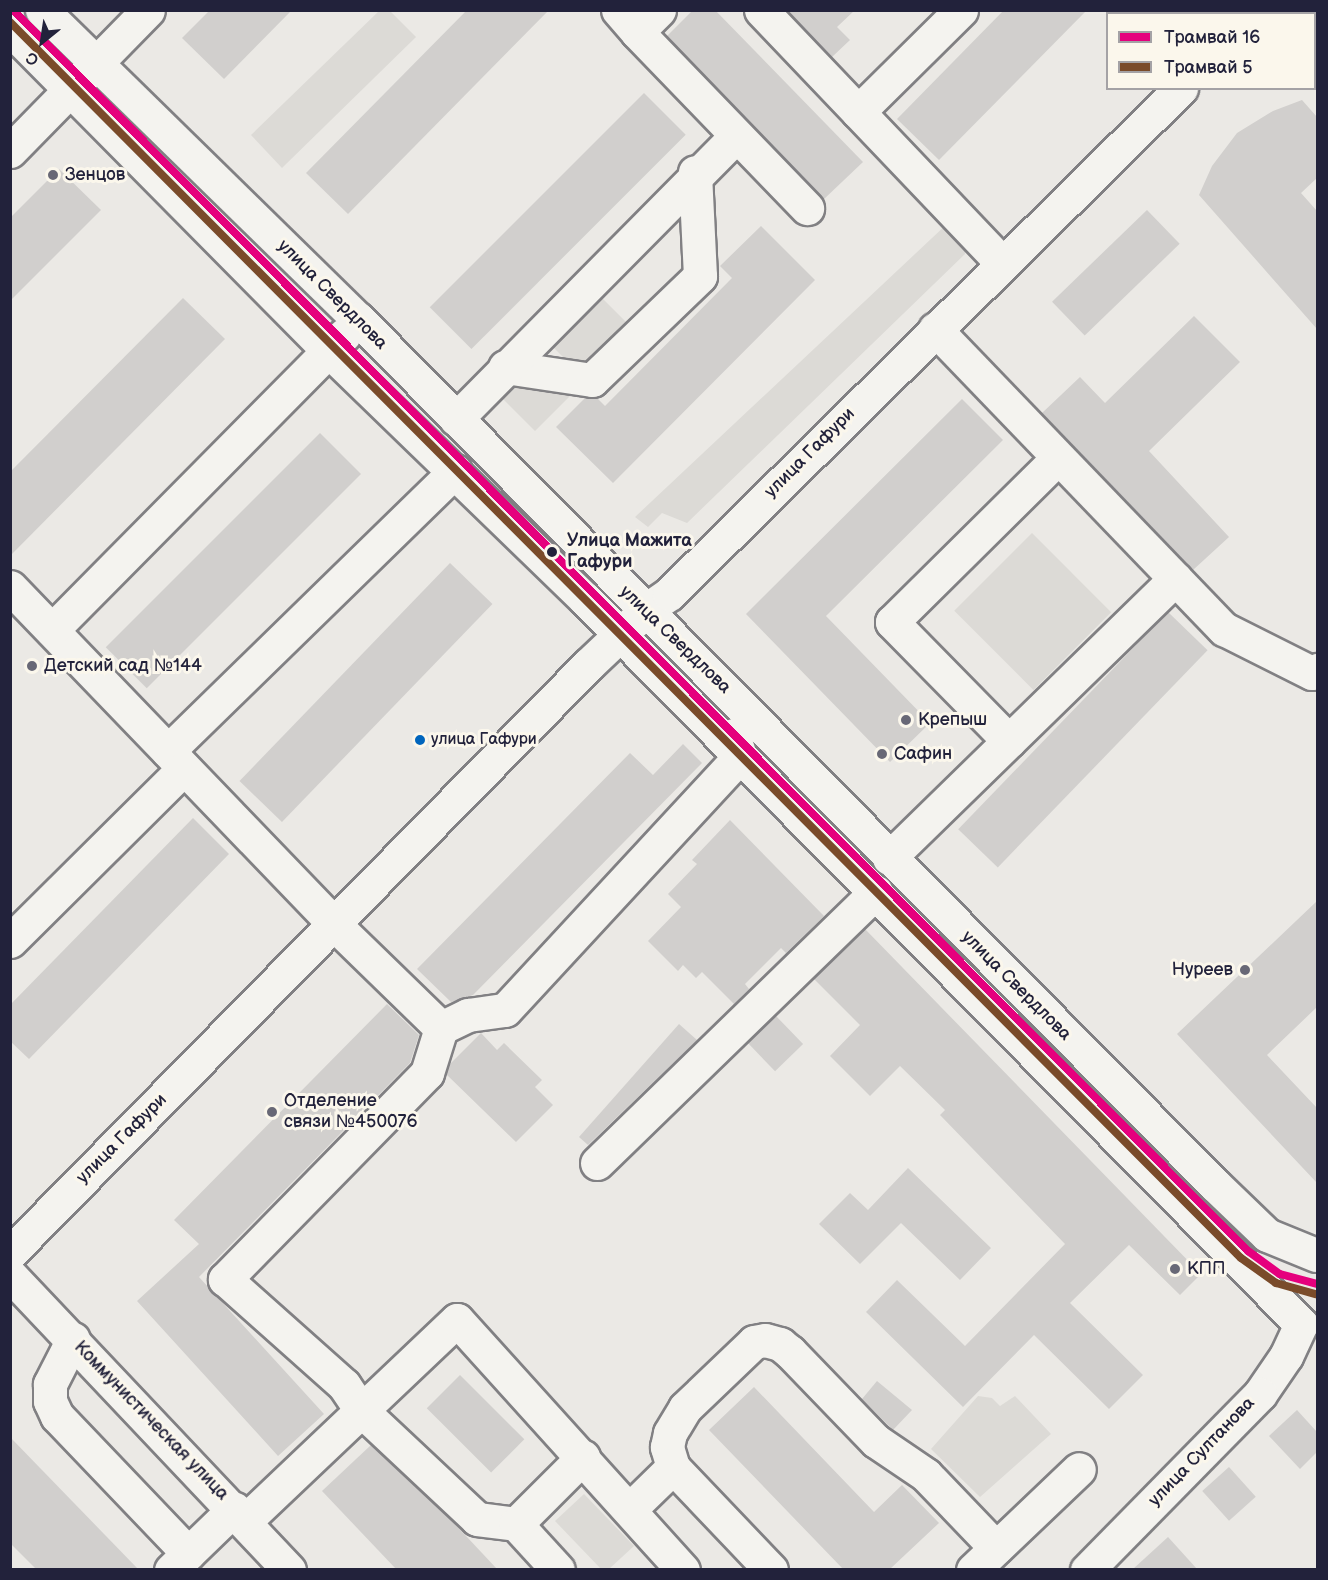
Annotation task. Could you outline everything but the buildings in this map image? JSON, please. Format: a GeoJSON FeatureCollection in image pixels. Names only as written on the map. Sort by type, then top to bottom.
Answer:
{"type":"FeatureCollection","features":[{"type":"Feature","properties":{"kind":"street"},"geometry":{"type":"LineString","coordinates":[[10,151],[148,10]]}},
{"type":"Feature","properties":{"kind":"street"},"geometry":{"type":"LineString","coordinates":[[761,10],[1002,263]]}},
{"type":"Feature","properties":{"kind":"street"},"geometry":{"type":"LineString","coordinates":[[858,112],[961,10]]}},
{"type":"Feature","properties":{"kind":"street"},"geometry":{"type":"LineString","coordinates":[[14,40],[44,12]]}},
{"type":"Feature","properties":{"kind":"street","name":"улица Свердлова"},"geometry":{"type":"LineString","coordinates":[[44,12],[358,319],[1215,1185],[1267,1235],[1316,1255]]}},
{"type":"Feature","properties":{"kind":"street"},"geometry":{"type":"LineString","coordinates":[[638,18],[736,136],[807,208]]}},
{"type":"Feature","properties":{"kind":"street","name":"улица Свердлова"},"geometry":{"type":"LineString","coordinates":[[14,40],[70,89],[329,351],[455,471],[876,892],[1301,1323]]}},
{"type":"Feature","properties":{"kind":"street","name":"улица Гафури"},"geometry":{"type":"LineString","coordinates":[[10,1253],[619,635],[646,610],[669,594],[1179,90]]}},
{"type":"Feature","properties":{"kind":"street"},"geometry":{"type":"LineString","coordinates":[[456,419],[695,172],[736,136]]}},
{"type":"Feature","properties":{"kind":"street"},"geometry":{"type":"LineString","coordinates":[[505,367],[592,380],[700,276],[695,172]]}},
{"type":"Feature","properties":{"kind":"street"},"geometry":{"type":"LineString","coordinates":[[52,630],[358,319]]}},
{"type":"Feature","properties":{"kind":"street"},"geometry":{"type":"LineString","coordinates":[[935,330],[1224,629],[1312,673],[1317,670]]}},
{"type":"Feature","properties":{"kind":"street"},"geometry":{"type":"LineString","coordinates":[[1009,741],[892,621],[1058,458]]}},
{"type":"Feature","properties":{"kind":"street"},"geometry":{"type":"LineString","coordinates":[[10,941],[176,760],[455,471]]}},
{"type":"Feature","properties":{"kind":"street"},"geometry":{"type":"LineString","coordinates":[[889,858],[1175,579]]}},
{"type":"Feature","properties":{"kind":"street"},"geometry":{"type":"LineString","coordinates":[[10,587],[334,924],[441,1028]]}},
{"type":"Feature","properties":{"kind":"street"},"geometry":{"type":"LineString","coordinates":[[558,1569],[516,1524],[477,1519],[361,1410],[344,1385],[225,1279],[427,1073],[441,1028],[468,1015],[505,1010],[740,756],[730,729],[749,712]]}},
{"type":"Feature","properties":{"kind":"street"},"geometry":{"type":"LineString","coordinates":[[597,1163],[876,892]]}},
{"type":"Feature","properties":{"kind":"street"},"geometry":{"type":"LineString","coordinates":[[1190,1209],[1215,1185]]}},
{"type":"Feature","properties":{"kind":"street","name":"Коммунистическая улица"},"geometry":{"type":"LineString","coordinates":[[10,1275],[289,1569]]}},
{"type":"Feature","properties":{"kind":"street"},"geometry":{"type":"LineString","coordinates":[[73,1339],[50,1384],[50,1401],[57,1416],[180,1564],[361,1410],[457,1320],[683,1569]]}},
{"type":"Feature","properties":{"kind":"street","name":"улица Султанова"},"geometry":{"type":"LineString","coordinates":[[1087,1569],[1260,1394],[1287,1356],[1301,1323]]}},
{"type":"Feature","properties":{"kind":"street"},"geometry":{"type":"LineString","coordinates":[[771,1569],[673,1467],[667,1447],[670,1433],[685,1408],[754,1342],[772,1341],[790,1352],[876,1441],[926,1475],[985,1559],[1078,1469]]}},
{"type":"Feature","properties":{"kind":"street"},"geometry":{"type":"LineString","coordinates":[[516,1524],[583,1457]]}},
{"type":"Feature","properties":{"kind":"street"},"geometry":{"type":"LineString","coordinates":[[630,1509],[673,1467]]}},
{"type":"Feature","properties":{"kind":"shaded area"},"geometry":{"type":"Polygon","coordinates":[[[379,11],[390,11],[416,37],[282,168],[251,135],[379,11]]]}},
{"type":"Feature","properties":{"kind":"shaded area"},"geometry":{"type":"Polygon","coordinates":[[[948,223],[966,242],[965,254],[687,523],[662,513],[648,527],[635,517],[948,223]]]}},
{"type":"Feature","properties":{"kind":"shaded area"},"geometry":{"type":"Polygon","coordinates":[[[598,294],[631,327],[595,362],[567,361],[549,343],[598,294]]]}},
{"type":"Feature","properties":{"kind":"shaded area"},"geometry":{"type":"Polygon","coordinates":[[[520,382],[579,387],[535,431],[503,399],[520,382]]]}},
{"type":"Feature","properties":{"kind":"shaded area"},"geometry":{"type":"Polygon","coordinates":[[[1032,533],[1111,612],[1033,690],[954,611],[1032,533]]]}},
{"type":"Feature","properties":{"kind":"shaded area"},"geometry":{"type":"Polygon","coordinates":[[[978,1396],[992,1398],[1000,1406],[1015,1396],[1051,1434],[980,1497],[931,1449],[978,1396]]]}},
{"type":"Feature","properties":{"kind":"shaded area"},"geometry":{"type":"Polygon","coordinates":[[[584,1494],[634,1546],[609,1569],[601,1569],[555,1521],[584,1494]]]}},
{"type":"Feature","properties":{"kind":"tram line","name":"16"},"geometry":{"type":"LineString","coordinates":[[13,10],[1248,1251],[1280,1274],[1318,1284]]}},
{"type":"Feature","properties":{"kind":"tram line","name":"5"},"geometry":{"type":"LineString","coordinates":[[10,22],[1241,1258],[1276,1283],[1315,1294]]}},
{"type":"Feature","properties":{"kind":"place","name":"Зенцов"},"geometry":{"type":"Point","coordinates":[53,175]}},
{"type":"Feature","properties":{"kind":"place","name":"Улица Мажита Гафури"},"geometry":{"type":"Point","coordinates":[552,552]}},
{"type":"Feature","properties":{"kind":"place","name":"Детский сад №144"},"geometry":{"type":"Point","coordinates":[32,666]}},
{"type":"Feature","properties":{"kind":"place","name":"Крепыш"},"geometry":{"type":"Point","coordinates":[906,720]}},
{"type":"Feature","properties":{"kind":"place","name":"улица Гафури"},"geometry":{"type":"Point","coordinates":[420,740]}},
{"type":"Feature","properties":{"kind":"place","name":"Сафин"},"geometry":{"type":"Point","coordinates":[882,754]}},
{"type":"Feature","properties":{"kind":"place","name":"Нуреев"},"geometry":{"type":"Point","coordinates":[1245,970]}},
{"type":"Feature","properties":{"kind":"place","name":"Отделение связи №450076"},"geometry":{"type":"Point","coordinates":[272,1112]}},
{"type":"Feature","properties":{"kind":"place","name":"КПП"},"geometry":{"type":"Point","coordinates":[1175,1269]}}]}
